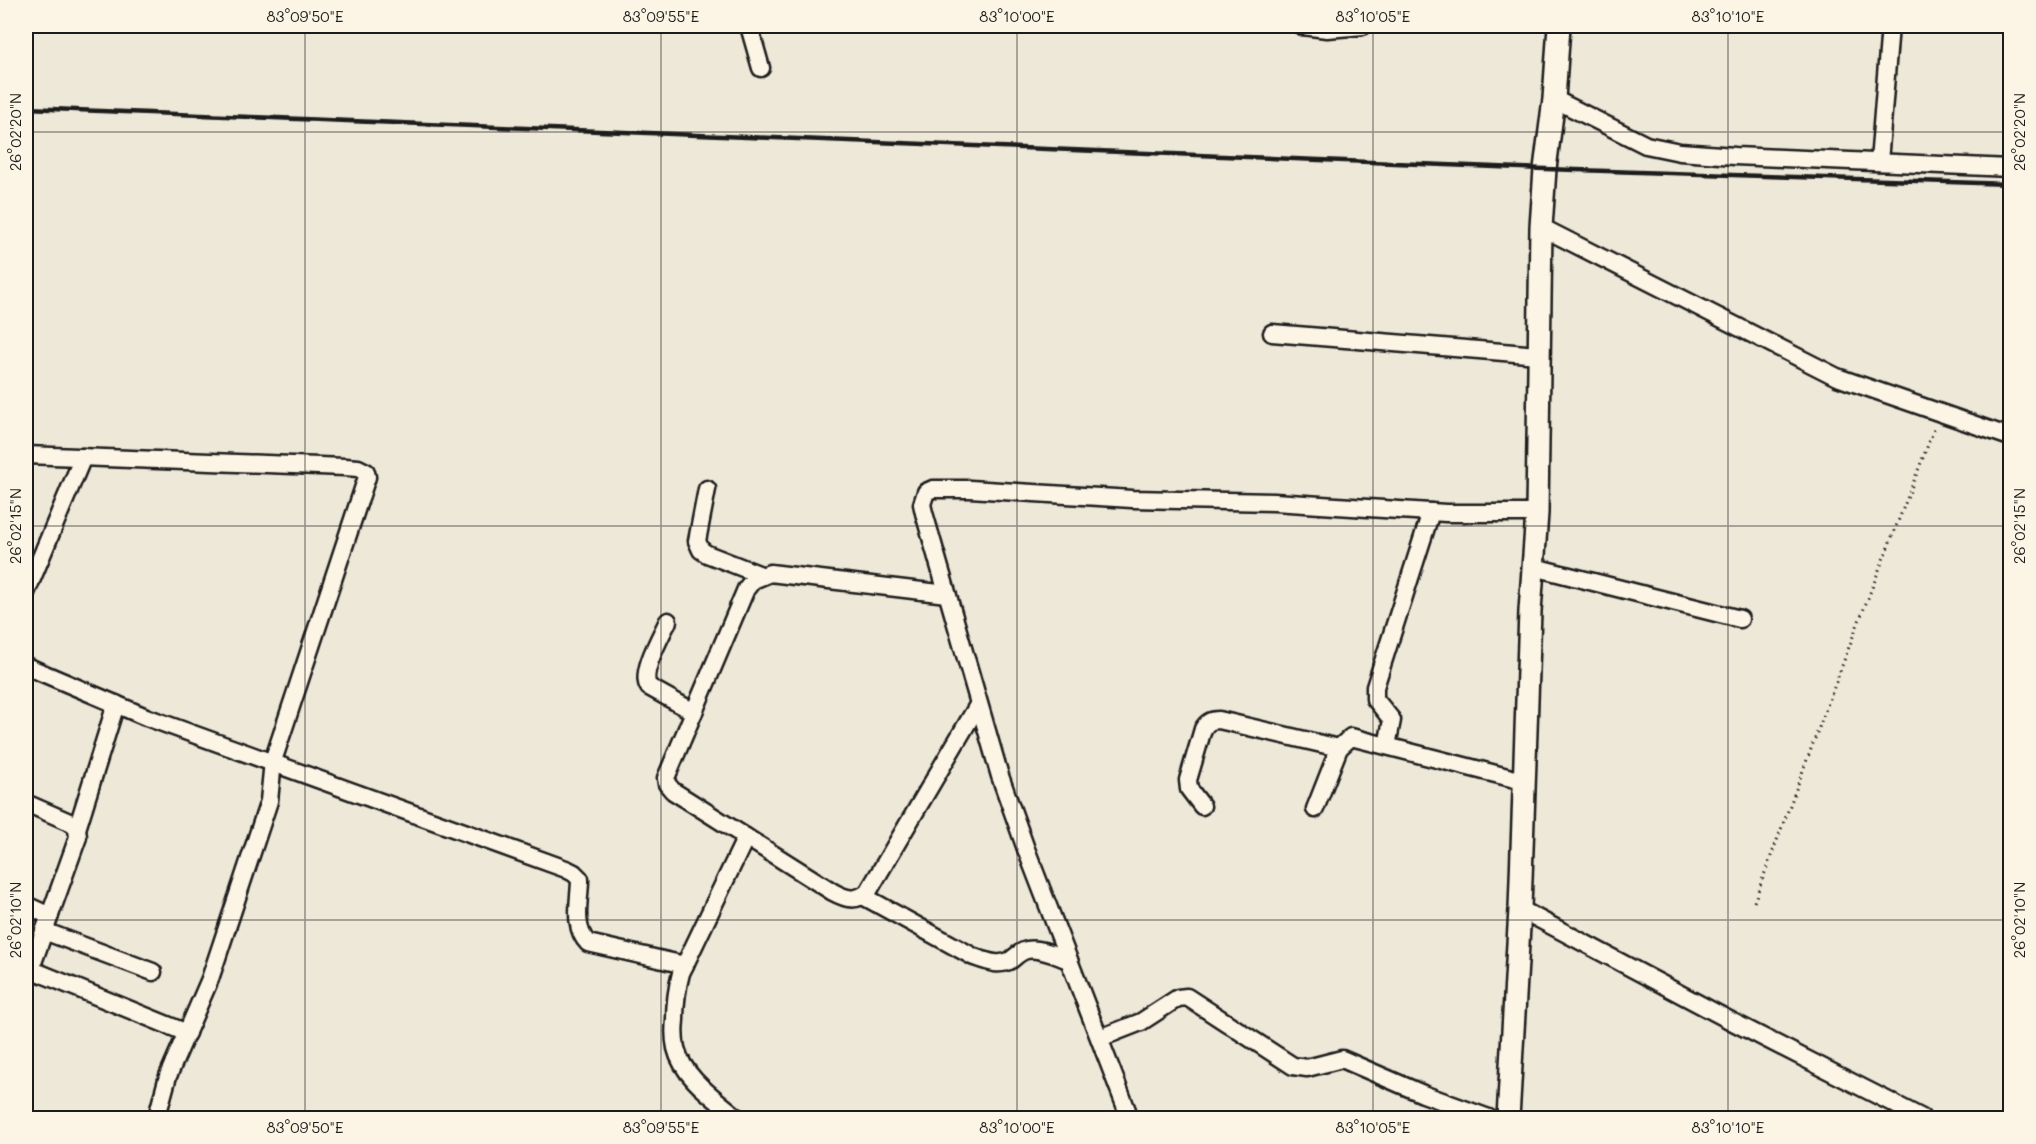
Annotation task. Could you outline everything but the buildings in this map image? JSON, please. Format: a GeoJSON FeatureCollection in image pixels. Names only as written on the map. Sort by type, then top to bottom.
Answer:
{"type":"FeatureCollection","features":[{"type":"Feature","properties":{"kind":"main road"},"geometry":{"type":"LineString","coordinates":[[1508,1119],[1520,909],[1523,781],[1537,513],[1541,227],[1559,26]]}},
{"type":"Feature","properties":{"kind":"street"},"geometry":{"type":"LineString","coordinates":[[750,26],[761,68]]}},
{"type":"Feature","properties":{"kind":"street"},"geometry":{"type":"LineString","coordinates":[[1302,26],[1326,29],[1363,26]]}},
{"type":"Feature","properties":{"kind":"street"},"geometry":{"type":"LineString","coordinates":[[1879,162],[1890,26]]}},
{"type":"Feature","properties":{"kind":"street"},"geometry":{"type":"LineString","coordinates":[[1554,99],[1646,145],[1661,149],[1735,156],[2010,168]]}},
{"type":"Feature","properties":{"kind":"street"},"geometry":{"type":"LineString","coordinates":[[1541,227],[1828,373],[2010,437]]}},
{"type":"Feature","properties":{"kind":"street"},"geometry":{"type":"LineString","coordinates":[[1272,333],[1538,355]]}},
{"type":"Feature","properties":{"kind":"street"},"geometry":{"type":"LineString","coordinates":[[26,455],[345,466],[366,472],[367,477],[357,511],[273,761],[269,801],[210,979],[168,1076],[159,1109],[159,1119]]}},
{"type":"Feature","properties":{"kind":"street"},"geometry":{"type":"LineString","coordinates":[[26,593],[83,458]]}},
{"type":"Feature","properties":{"kind":"street"},"geometry":{"type":"LineString","coordinates":[[707,489],[698,546],[707,554],[761,575]]}},
{"type":"Feature","properties":{"kind":"street"},"geometry":{"type":"LineString","coordinates":[[1130,1119],[1000,776],[921,504],[926,492],[933,489],[970,489],[1132,499],[1274,502],[1431,512],[1537,513]]}},
{"type":"Feature","properties":{"kind":"street"},"geometry":{"type":"LineString","coordinates":[[1388,746],[1392,720],[1376,699],[1375,687],[1431,512]]}},
{"type":"Feature","properties":{"kind":"street"},"geometry":{"type":"LineString","coordinates":[[1534,567],[1740,618]]}},
{"type":"Feature","properties":{"kind":"street"},"geometry":{"type":"LineString","coordinates":[[947,594],[770,573],[761,575],[746,589],[666,778],[667,784],[673,791],[844,898],[855,899],[868,892],[978,705]]}},
{"type":"Feature","properties":{"kind":"street"},"geometry":{"type":"LineString","coordinates":[[668,621],[646,672],[645,680],[649,687],[694,712]]}},
{"type":"Feature","properties":{"kind":"street"},"geometry":{"type":"LineString","coordinates":[[26,666],[116,704],[574,873],[580,879],[579,928],[588,943],[685,965]]}},
{"type":"Feature","properties":{"kind":"street"},"geometry":{"type":"LineString","coordinates":[[116,704],[77,829],[76,846],[28,975],[187,1033]]}},
{"type":"Feature","properties":{"kind":"street"},"geometry":{"type":"LineString","coordinates":[[1202,806],[1189,789],[1188,780],[1203,729],[1212,720],[1339,748]]}},
{"type":"Feature","properties":{"kind":"street"},"geometry":{"type":"LineString","coordinates":[[1315,808],[1339,748],[1351,737],[1523,781]]}},
{"type":"Feature","properties":{"kind":"street"},"geometry":{"type":"LineString","coordinates":[[26,803],[74,824],[77,829]]}},
{"type":"Feature","properties":{"kind":"street"},"geometry":{"type":"LineString","coordinates":[[738,1119],[686,1069],[676,1048],[674,1036],[677,987],[685,965],[746,837]]}},
{"type":"Feature","properties":{"kind":"street"},"geometry":{"type":"LineString","coordinates":[[863,896],[974,957],[992,963],[1009,961],[1025,950],[1038,950],[1069,960]]}},
{"type":"Feature","properties":{"kind":"street"},"geometry":{"type":"LineString","coordinates":[[26,905],[47,924],[153,972]]}},
{"type":"Feature","properties":{"kind":"street"},"geometry":{"type":"LineString","coordinates":[[1520,909],[1922,1119]]}},
{"type":"Feature","properties":{"kind":"street"},"geometry":{"type":"LineString","coordinates":[[1100,1038],[1141,1022],[1178,999],[1187,997],[1293,1066],[1307,1068],[1338,1058],[1342,1059],[1489,1119]]}},
{"type":"Feature","properties":{"kind":"path"},"geometry":{"type":"LineString","coordinates":[[1754,902],[1852,639],[1940,414]]}},
{"type":"Feature","properties":{"kind":"railway"},"geometry":{"type":"LineString","coordinates":[[26,108],[1545,169],[2010,184]]}}]}
